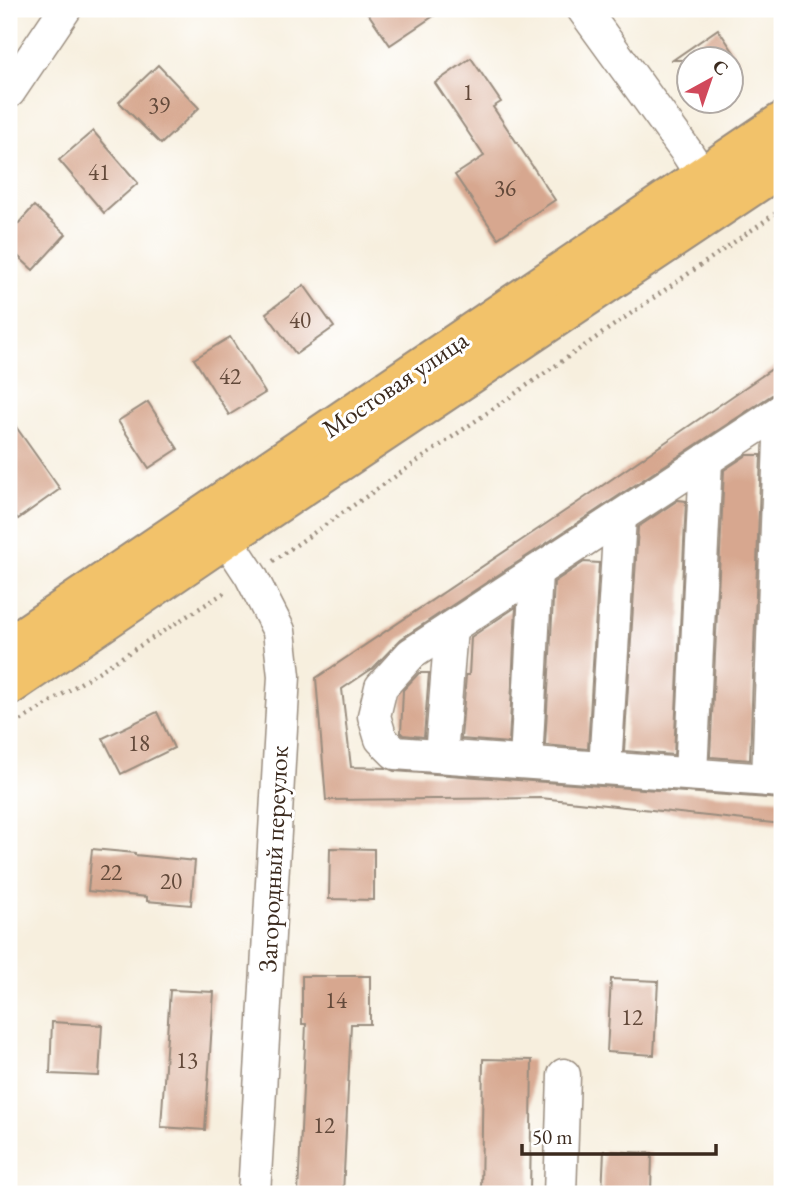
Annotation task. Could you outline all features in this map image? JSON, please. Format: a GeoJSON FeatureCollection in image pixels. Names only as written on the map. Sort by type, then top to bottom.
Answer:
{"type":"FeatureCollection","features":[{"type":"Feature","properties":{"kind":"main road","name":"Мостовая улица"},"geometry":{"type":"LineString","coordinates":[[9,686],[226,538],[713,191],[782,122]]}},
{"type":"Feature","properties":{"kind":"main road","name":"Мостовая улица"},"geometry":{"type":"LineString","coordinates":[[9,646],[713,191],[782,166]]}},
{"type":"Feature","properties":{"kind":"street"},"geometry":{"type":"LineString","coordinates":[[9,92],[65,9]]}},
{"type":"Feature","properties":{"kind":"street"},"geometry":{"type":"LineString","coordinates":[[583,9],[713,191]]}},
{"type":"Feature","properties":{"kind":"street"},"geometry":{"type":"LineString","coordinates":[[782,411],[775,780],[395,753],[381,739],[374,716],[381,687],[411,654],[782,411]]}},
{"type":"Feature","properties":{"kind":"street"},"geometry":{"type":"LineString","coordinates":[[691,774],[706,460]]}},
{"type":"Feature","properties":{"kind":"street"},"geometry":{"type":"LineString","coordinates":[[605,768],[620,517]]}},
{"type":"Feature","properties":{"kind":"street","name":"Загородный переулок"},"geometry":{"type":"LineString","coordinates":[[226,538],[251,576],[279,631],[284,676],[254,1194]]}},
{"type":"Feature","properties":{"kind":"street"},"geometry":{"type":"LineString","coordinates":[[526,762],[536,572]]}},
{"type":"Feature","properties":{"kind":"street"},"geometry":{"type":"LineString","coordinates":[[441,756],[451,628]]}},
{"type":"Feature","properties":{"kind":"street"},"geometry":{"type":"LineString","coordinates":[[560,1194],[564,1075]]}},
{"type":"Feature","properties":{"kind":"path"},"geometry":{"type":"LineString","coordinates":[[9,728],[251,576],[782,209]]}},
{"type":"Feature","properties":{"kind":"building"},"geometry":{"type":"Polygon","coordinates":[[[365,9],[444,9],[390,45],[365,9]]]}},
{"type":"Feature","properties":{"kind":"building"},"geometry":{"type":"Polygon","coordinates":[[[718,29],[730,46],[693,46],[718,29]]]}},
{"type":"Feature","properties":{"kind":"building"},"geometry":{"type":"Polygon","coordinates":[[[471,58],[501,102],[493,107],[555,200],[498,238],[455,175],[484,156],[435,83],[471,58]]]}},
{"type":"Feature","properties":{"kind":"building"},"geometry":{"type":"Polygon","coordinates":[[[158,65],[199,108],[161,144],[119,102],[158,65]]]}},
{"type":"Feature","properties":{"kind":"building"},"geometry":{"type":"Polygon","coordinates":[[[93,131],[138,183],[104,213],[59,160],[93,131]]]}},
{"type":"Feature","properties":{"kind":"building"},"geometry":{"type":"Polygon","coordinates":[[[34,206],[66,234],[33,270],[9,248],[9,234],[34,206]]]}},
{"type":"Feature","properties":{"kind":"building"},"geometry":{"type":"Polygon","coordinates":[[[304,285],[334,327],[296,354],[266,313],[304,285]]]}},
{"type":"Feature","properties":{"kind":"building"},"geometry":{"type":"Polygon","coordinates":[[[230,337],[265,393],[229,415],[194,359],[230,337]]]}},
{"type":"Feature","properties":{"kind":"building"},"geometry":{"type":"Polygon","coordinates":[[[782,362],[782,392],[772,395],[401,639],[373,668],[342,689],[351,767],[782,799],[782,824],[541,798],[326,800],[316,678],[782,362]]]}},
{"type":"Feature","properties":{"kind":"building"},"geometry":{"type":"Polygon","coordinates":[[[148,402],[178,449],[149,468],[118,421],[148,402]]]}},
{"type":"Feature","properties":{"kind":"building"},"geometry":{"type":"Polygon","coordinates":[[[9,417],[60,489],[18,519],[9,507],[9,417]]]}},
{"type":"Feature","properties":{"kind":"building"},"geometry":{"type":"Polygon","coordinates":[[[747,455],[761,455],[750,760],[710,757],[724,470],[747,455]]]}},
{"type":"Feature","properties":{"kind":"building"},"geometry":{"type":"Polygon","coordinates":[[[678,500],[686,501],[674,755],[624,751],[638,527],[678,500]]]}},
{"type":"Feature","properties":{"kind":"building"},"geometry":{"type":"Polygon","coordinates":[[[584,562],[599,563],[588,749],[545,745],[554,582],[584,562]]]}},
{"type":"Feature","properties":{"kind":"building"},"geometry":{"type":"Polygon","coordinates":[[[516,607],[509,743],[461,739],[471,637],[516,607]]]}},
{"type":"Feature","properties":{"kind":"building"},"geometry":{"type":"Polygon","coordinates":[[[419,673],[429,673],[424,737],[401,733],[403,690],[419,673]]]}},
{"type":"Feature","properties":{"kind":"building"},"geometry":{"type":"Polygon","coordinates":[[[157,712],[174,748],[121,774],[103,738],[157,712]]]}},
{"type":"Feature","properties":{"kind":"building"},"geometry":{"type":"Polygon","coordinates":[[[330,848],[374,849],[374,900],[329,899],[330,848]]]}},
{"type":"Feature","properties":{"kind":"building"},"geometry":{"type":"Polygon","coordinates":[[[92,849],[195,861],[191,905],[88,891],[92,849]]]}},
{"type":"Feature","properties":{"kind":"building"},"geometry":{"type":"Polygon","coordinates":[[[302,976],[370,976],[370,1024],[351,1024],[343,1194],[298,1194],[306,1024],[302,1024],[302,976]]]}},
{"type":"Feature","properties":{"kind":"building"},"geometry":{"type":"Polygon","coordinates":[[[611,979],[658,981],[654,1055],[607,1052],[611,979]]]}},
{"type":"Feature","properties":{"kind":"building"},"geometry":{"type":"Polygon","coordinates":[[[170,990],[214,992],[205,1130],[161,1127],[170,990]]]}},
{"type":"Feature","properties":{"kind":"building"},"geometry":{"type":"Polygon","coordinates":[[[52,1022],[102,1025],[99,1076],[50,1074],[52,1022]]]}},
{"type":"Feature","properties":{"kind":"building"},"geometry":{"type":"Polygon","coordinates":[[[483,1059],[532,1060],[530,1194],[481,1194],[483,1059]]]}},
{"type":"Feature","properties":{"kind":"building"},"geometry":{"type":"Polygon","coordinates":[[[604,1151],[652,1153],[651,1194],[602,1194],[604,1151]]]}}]}
